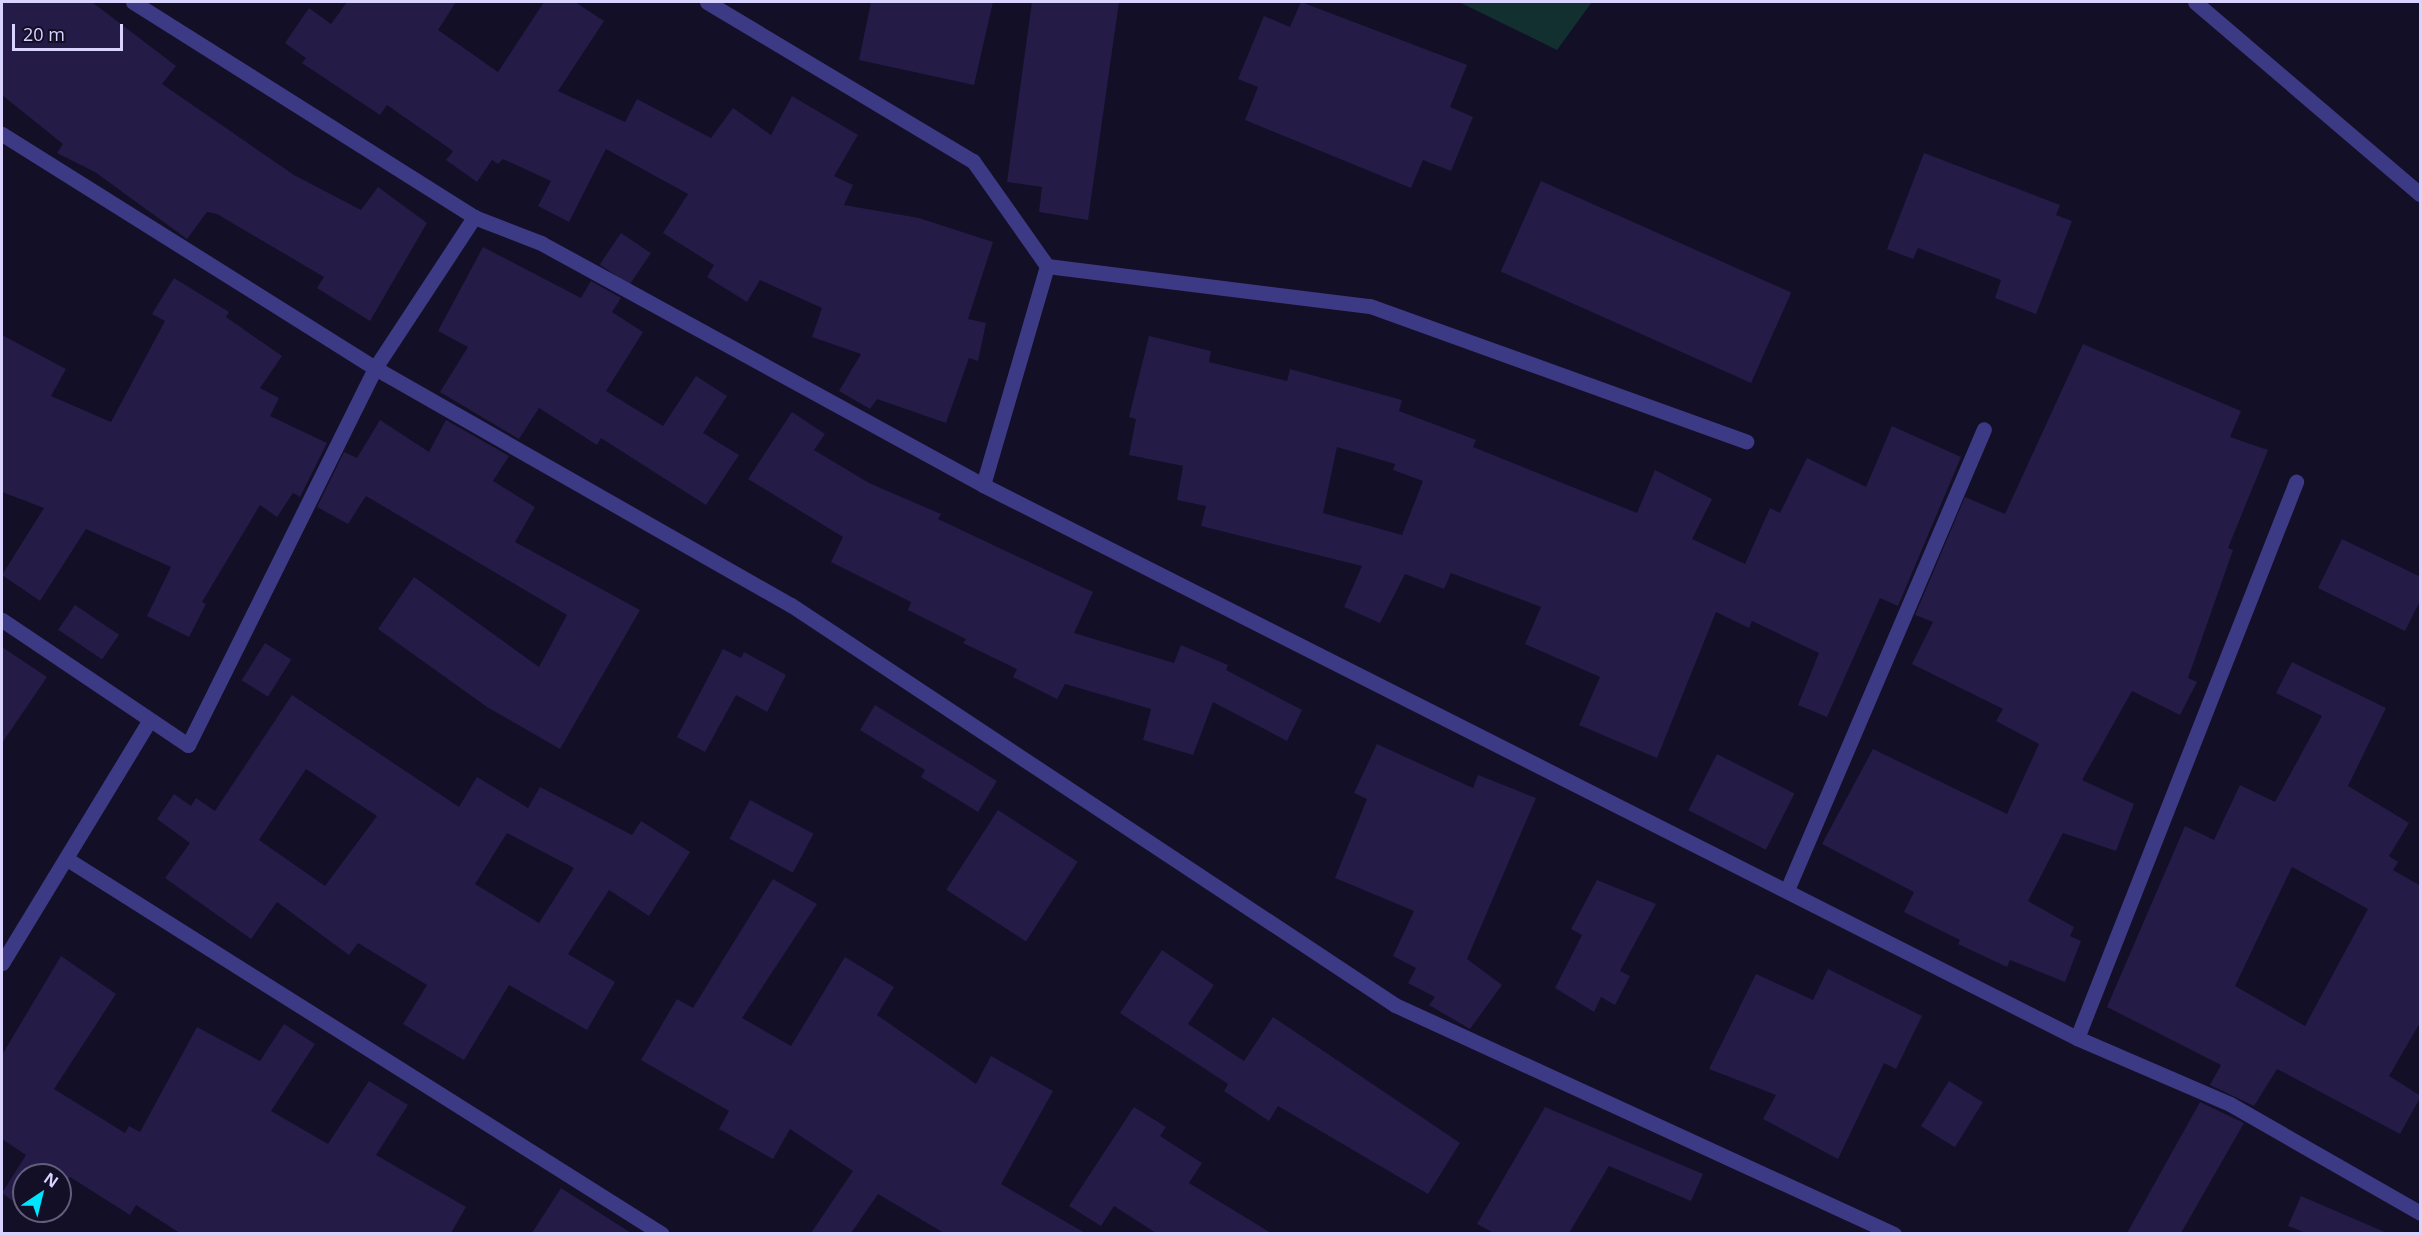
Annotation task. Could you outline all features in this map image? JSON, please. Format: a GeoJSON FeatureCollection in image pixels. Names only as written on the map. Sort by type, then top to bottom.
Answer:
{"type":"FeatureCollection","features":[{"type":"Feature","properties":{"kind":"street"},"geometry":{"type":"LineString","coordinates":[[133,2],[474,217],[541,243],[983,485],[2077,1038],[2230,1104],[2421,1213]]}},
{"type":"Feature","properties":{"kind":"street"},"geometry":{"type":"LineString","coordinates":[[707,2],[973,161],[1047,266],[1370,306],[1746,441]]}},
{"type":"Feature","properties":{"kind":"street"},"geometry":{"type":"LineString","coordinates":[[2195,2],[2421,194]]}},
{"type":"Feature","properties":{"kind":"street"},"geometry":{"type":"LineString","coordinates":[[2,134],[375,368],[791,605],[1395,1005],[1894,1233]]}},
{"type":"Feature","properties":{"kind":"street"},"geometry":{"type":"LineString","coordinates":[[2,620],[149,721],[188,745],[375,368],[474,217]]}},
{"type":"Feature","properties":{"kind":"street"},"geometry":{"type":"LineString","coordinates":[[983,485],[1047,266]]}},
{"type":"Feature","properties":{"kind":"street"},"geometry":{"type":"LineString","coordinates":[[1788,890],[1984,429]]}},
{"type":"Feature","properties":{"kind":"street"},"geometry":{"type":"LineString","coordinates":[[2077,1038],[2296,482]]}},
{"type":"Feature","properties":{"kind":"street"},"geometry":{"type":"LineString","coordinates":[[2,963],[149,721]]}},
{"type":"Feature","properties":{"kind":"street"},"geometry":{"type":"LineString","coordinates":[[67,859],[662,1233]]}},
{"type":"Feature","properties":{"kind":"green space"},"geometry":{"type":"Polygon","coordinates":[[[1459,2],[1592,2],[1557,50],[1459,2]]]}},
{"type":"Feature","properties":{"kind":"building"},"geometry":{"type":"Polygon","coordinates":[[[2,2],[92,2],[176,66],[162,84],[294,175],[361,210],[378,187],[427,223],[370,321],[317,288],[324,277],[217,214],[207,212],[187,239],[95,172],[57,153],[63,144],[2,95],[2,2]]]}},
{"type":"Feature","properties":{"kind":"building"},"geometry":{"type":"Polygon","coordinates":[[[347,2],[456,2],[438,30],[498,72],[544,2],[575,2],[604,21],[558,91],[625,122],[637,99],[711,138],[733,108],[771,135],[792,96],[858,135],[834,176],[853,185],[844,205],[919,218],[993,242],[968,319],[986,323],[978,361],[969,358],[946,423],[877,399],[870,409],[839,391],[861,354],[812,337],[822,308],[760,280],[747,302],[707,277],[714,265],[663,233],[688,194],[606,149],[569,222],[538,206],[551,181],[503,159],[498,164],[492,160],[477,182],[446,160],[453,151],[387,105],[380,115],[302,63],[306,58],[285,43],[309,8],[331,24],[347,2]]]}},
{"type":"Feature","properties":{"kind":"building"},"geometry":{"type":"Polygon","coordinates":[[[871,2],[993,2],[974,85],[859,60],[871,2]]]}},
{"type":"Feature","properties":{"kind":"building"},"geometry":{"type":"Polygon","coordinates":[[[1032,2],[1119,2],[1088,220],[1039,212],[1042,187],[1007,182],[1032,2]]]}},
{"type":"Feature","properties":{"kind":"building"},"geometry":{"type":"Polygon","coordinates":[[[1301,2],[1467,65],[1450,107],[1473,117],[1451,171],[1423,160],[1411,188],[1245,120],[1258,87],[1238,79],[1264,16],[1290,27],[1301,2]]]}},
{"type":"Feature","properties":{"kind":"building"},"geometry":{"type":"Polygon","coordinates":[[[1924,153],[2060,205],[2056,215],[2072,221],[2036,314],[1995,298],[2001,280],[1918,248],[1913,259],[1887,249],[1924,153]]]}},
{"type":"Feature","properties":{"kind":"building"},"geometry":{"type":"Polygon","coordinates":[[[1541,181],[1791,292],[1751,383],[1501,271],[1541,181]]]}},
{"type":"Feature","properties":{"kind":"building"},"geometry":{"type":"Polygon","coordinates":[[[621,233],[651,253],[630,285],[600,265],[621,233]]]}},
{"type":"Feature","properties":{"kind":"building"},"geometry":{"type":"Polygon","coordinates":[[[483,247],[581,298],[591,281],[621,298],[612,312],[643,332],[606,391],[663,426],[696,376],[727,396],[703,433],[739,455],[706,505],[601,438],[597,445],[539,408],[519,439],[440,392],[468,347],[438,331],[483,247]]]}},
{"type":"Feature","properties":{"kind":"building"},"geometry":{"type":"Polygon","coordinates":[[[174,278],[229,312],[226,317],[282,356],[260,388],[279,398],[270,416],[327,443],[300,497],[293,493],[277,517],[260,505],[202,602],[206,604],[189,637],[147,616],[171,567],[86,529],[40,601],[2,575],[44,508],[2,492],[2,335],[66,369],[51,396],[111,422],[165,321],[152,314],[174,278]]]}},
{"type":"Feature","properties":{"kind":"building"},"geometry":{"type":"Polygon","coordinates":[[[1149,336],[1211,351],[1209,362],[1287,381],[1290,369],[1402,400],[1399,411],[1476,440],[1473,447],[1637,513],[1655,470],[1712,499],[1692,539],[1745,564],[1770,508],[1780,513],[1807,458],[1866,487],[1892,426],[1961,457],[1898,606],[1880,598],[1827,717],[1798,705],[1819,653],[1752,621],[1749,628],[1716,612],[1657,758],[1579,725],[1600,677],[1525,644],[1541,607],[1451,573],[1444,589],[1405,574],[1380,623],[1344,607],[1362,566],[1201,526],[1206,506],[1177,500],[1183,466],[1129,455],[1136,419],[1129,417],[1149,336]],[[1337,447],[1323,513],[1402,535],[1423,481],[1393,470],[1395,464],[1337,447]]]}},
{"type":"Feature","properties":{"kind":"building"},"geometry":{"type":"Polygon","coordinates":[[[2083,344],[2241,411],[2230,437],[2268,450],[2228,548],[2233,550],[2188,678],[2197,682],[2180,715],[2132,691],[2082,780],[2134,804],[2116,851],[2063,833],[2028,901],[2074,927],[2070,936],[2081,941],[2065,982],[2010,960],[2007,967],[1958,944],[1960,940],[1904,912],[1914,892],[1822,844],[1873,749],[2007,814],[2039,744],[1996,721],[2003,709],[1912,664],[1933,622],[1915,615],[1965,497],[2005,514],[2083,344]]]}},
{"type":"Feature","properties":{"kind":"building"},"geometry":{"type":"Polygon","coordinates":[[[792,412],[825,434],[814,450],[869,483],[941,514],[938,519],[1093,592],[1074,633],[1174,663],[1181,645],[1228,665],[1226,670],[1302,710],[1287,741],[1213,702],[1193,755],[1143,740],[1151,709],[1065,684],[1057,699],[1013,677],[1017,669],[963,643],[966,639],[908,610],[911,602],[831,562],[843,537],[748,479],[792,412]]]}},
{"type":"Feature","properties":{"kind":"building"},"geometry":{"type":"Polygon","coordinates":[[[380,420],[429,452],[446,420],[509,456],[493,481],[535,507],[515,542],[640,610],[560,749],[487,707],[378,629],[414,577],[539,667],[567,615],[366,496],[348,524],[317,507],[344,452],[357,458],[380,420]]]}},
{"type":"Feature","properties":{"kind":"building"},"geometry":{"type":"Polygon","coordinates":[[[2342,539],[2421,577],[2421,599],[2405,631],[2318,588],[2342,539]]]}},
{"type":"Feature","properties":{"kind":"building"},"geometry":{"type":"Polygon","coordinates":[[[75,605],[119,635],[102,660],[58,630],[75,605]]]}},
{"type":"Feature","properties":{"kind":"building"},"geometry":{"type":"Polygon","coordinates":[[[265,643],[291,659],[268,697],[242,680],[265,643]]]}},
{"type":"Feature","properties":{"kind":"building"},"geometry":{"type":"Polygon","coordinates":[[[2,647],[47,677],[2,743],[2,647]]]}},
{"type":"Feature","properties":{"kind":"building"},"geometry":{"type":"Polygon","coordinates":[[[723,649],[741,658],[744,652],[786,675],[767,712],[736,695],[705,752],[677,737],[723,649]]]}},
{"type":"Feature","properties":{"kind":"building"},"geometry":{"type":"Polygon","coordinates":[[[2292,662],[2386,708],[2348,786],[2409,823],[2389,856],[2398,862],[2393,870],[2421,886],[2421,1021],[2389,1076],[2421,1096],[2400,1134],[2277,1069],[2254,1106],[2210,1085],[2221,1065],[2107,1007],[2185,826],[2214,840],[2240,785],[2275,802],[2322,716],[2276,693],[2292,662]],[[2292,867],[2235,986],[2305,1026],[2368,909],[2292,867]]]}},
{"type":"Feature","properties":{"kind":"building"},"geometry":{"type":"Polygon","coordinates":[[[292,695],[459,807],[477,777],[528,808],[540,787],[632,835],[641,821],[690,852],[649,916],[609,890],[568,954],[615,982],[587,1030],[509,985],[464,1060],[403,1024],[427,985],[358,943],[349,955],[277,902],[251,939],[165,878],[190,843],[157,819],[174,794],[191,806],[196,798],[215,811],[292,695]],[[306,769],[259,840],[325,886],[377,816],[306,769]],[[507,833],[475,884],[539,923],[574,868],[507,833]]]}},
{"type":"Feature","properties":{"kind":"building"},"geometry":{"type":"Polygon","coordinates":[[[875,705],[997,781],[978,812],[921,777],[925,770],[860,730],[875,705]]]}},
{"type":"Feature","properties":{"kind":"building"},"geometry":{"type":"Polygon","coordinates":[[[1377,744],[1473,788],[1478,775],[1536,798],[1467,959],[1502,985],[1470,1029],[1429,1005],[1435,997],[1408,983],[1416,968],[1393,956],[1414,911],[1335,878],[1367,799],[1354,793],[1377,744]]]}},
{"type":"Feature","properties":{"kind":"building"},"geometry":{"type":"Polygon","coordinates":[[[1717,754],[1795,793],[1766,850],[1688,810],[1717,754]]]}},
{"type":"Feature","properties":{"kind":"building"},"geometry":{"type":"Polygon","coordinates":[[[750,800],[814,834],[793,873],[729,839],[750,800]]]}},
{"type":"Feature","properties":{"kind":"building"},"geometry":{"type":"Polygon","coordinates":[[[998,810],[1078,862],[1026,941],[946,890],[998,810]]]}},
{"type":"Feature","properties":{"kind":"building"},"geometry":{"type":"Polygon","coordinates":[[[773,879],[817,904],[742,1018],[791,1046],[845,957],[894,987],[877,1015],[976,1084],[991,1056],[1053,1091],[1001,1184],[1085,1233],[944,1233],[878,1194],[851,1233],[811,1233],[853,1171],[790,1129],[773,1159],[719,1129],[729,1111],[641,1060],[677,999],[693,1008],[773,879]]]}},
{"type":"Feature","properties":{"kind":"building"},"geometry":{"type":"Polygon","coordinates":[[[1597,880],[1656,904],[1620,971],[1630,976],[1615,1005],[1601,997],[1594,1012],[1555,988],[1582,935],[1571,929],[1597,880]]]}},
{"type":"Feature","properties":{"kind":"building"},"geometry":{"type":"Polygon","coordinates":[[[1162,950],[1214,985],[1188,1024],[1244,1061],[1273,1017],[1460,1143],[1428,1194],[1278,1106],[1269,1121],[1224,1091],[1228,1084],[1120,1013],[1162,950]]]}},
{"type":"Feature","properties":{"kind":"building"},"geometry":{"type":"Polygon","coordinates":[[[61,956],[116,994],[54,1089],[125,1133],[129,1126],[140,1132],[197,1027],[260,1061],[284,1024],[315,1044],[271,1111],[328,1144],[369,1081],[408,1105],[376,1155],[466,1207],[451,1233],[180,1233],[136,1205],[130,1215],[72,1178],[72,1163],[21,1163],[26,1155],[2,1139],[2,1055],[61,956]]]}},
{"type":"Feature","properties":{"kind":"building"},"geometry":{"type":"Polygon","coordinates":[[[1828,969],[1922,1016],[1896,1069],[1884,1063],[1838,1159],[1763,1119],[1776,1095],[1709,1069],[1756,974],[1813,1000],[1828,969]]]}},
{"type":"Feature","properties":{"kind":"building"},"geometry":{"type":"Polygon","coordinates":[[[1949,1081],[1983,1102],[1955,1147],[1921,1126],[1949,1081]]]}},
{"type":"Feature","properties":{"kind":"building"},"geometry":{"type":"Polygon","coordinates":[[[2200,1102],[2244,1123],[2181,1233],[2127,1233],[2200,1102]]]}},
{"type":"Feature","properties":{"kind":"building"},"geometry":{"type":"Polygon","coordinates":[[[1134,1107],[1166,1127],[1160,1136],[1202,1163],[1189,1183],[1271,1233],[1156,1233],[1114,1206],[1101,1226],[1069,1206],[1134,1107]]]}},
{"type":"Feature","properties":{"kind":"building"},"geometry":{"type":"Polygon","coordinates":[[[1545,1107],[1703,1174],[1691,1201],[1609,1166],[1569,1233],[1494,1233],[1477,1224],[1545,1107]]]}},
{"type":"Feature","properties":{"kind":"building"},"geometry":{"type":"Polygon","coordinates":[[[12,1177],[12,1200],[2,1193],[12,1177]]]}},
{"type":"Feature","properties":{"kind":"building"},"geometry":{"type":"Polygon","coordinates":[[[561,1188],[631,1233],[532,1233],[561,1188]]]}},
{"type":"Feature","properties":{"kind":"building"},"geometry":{"type":"Polygon","coordinates":[[[2301,1196],[2387,1233],[2306,1233],[2288,1226],[2301,1196]]]}}]}
